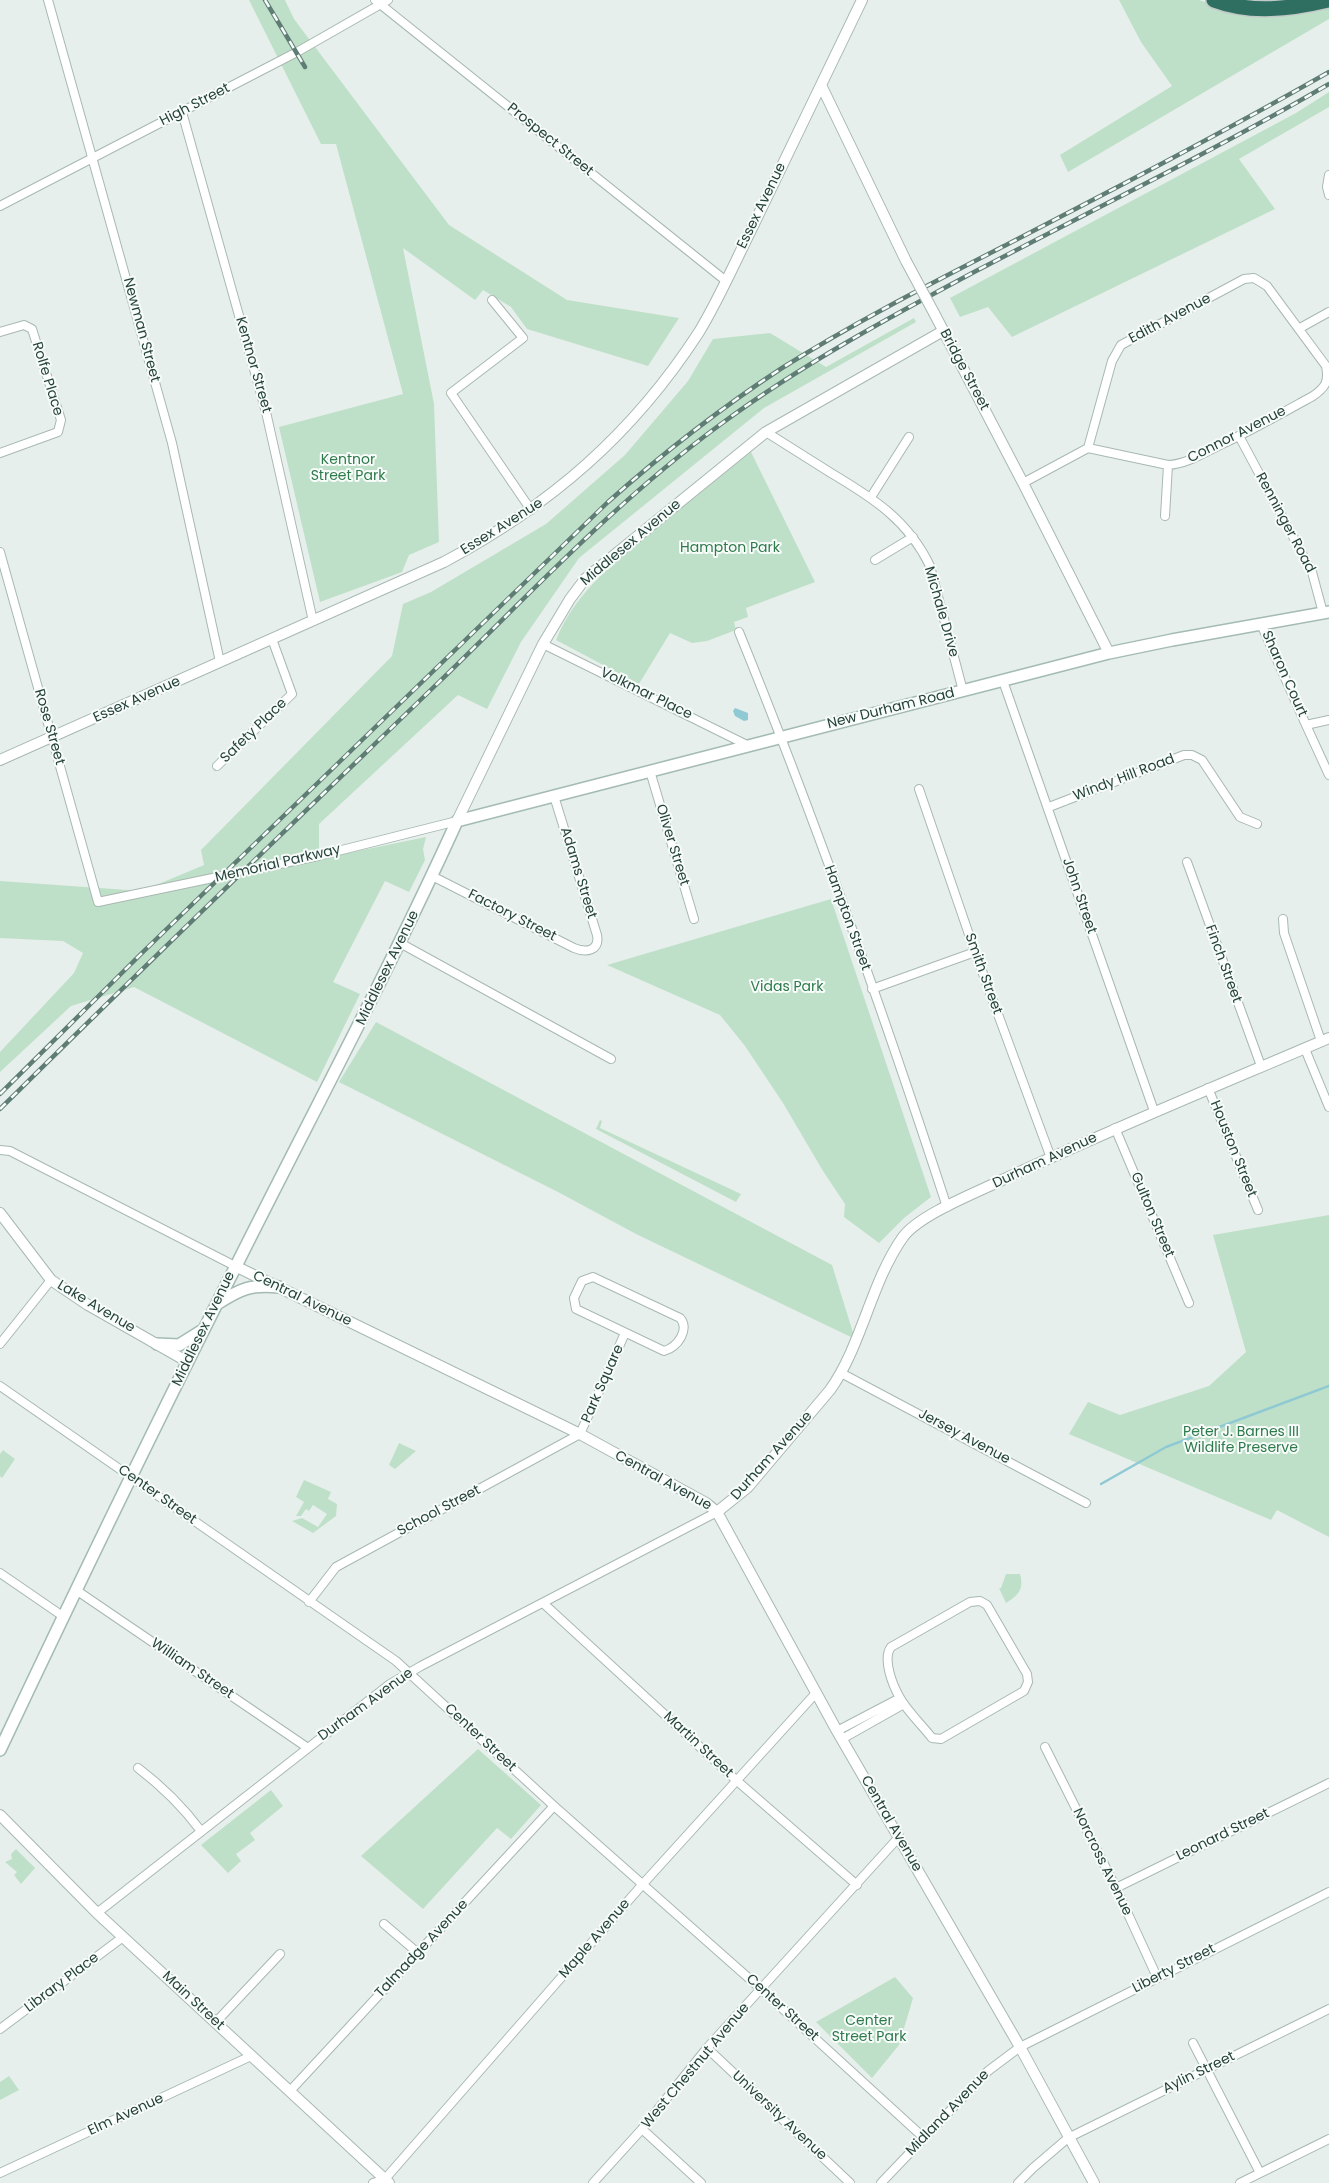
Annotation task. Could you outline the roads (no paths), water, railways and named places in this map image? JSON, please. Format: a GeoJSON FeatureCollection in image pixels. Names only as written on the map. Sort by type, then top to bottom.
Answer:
{"type":"FeatureCollection","features":[{"type":"Feature","properties":{"kind":"highway"},"geometry":{"type":"LineString","coordinates":[[1214,0],[1254,9],[1286,8],[1328,0]]}},
{"type":"Feature","properties":{"kind":"main road","name":"New Durham Road"},"geometry":{"type":"LineString","coordinates":[[457,821],[1109,653],[1326,613]]}},
{"type":"Feature","properties":{"kind":"main road","name":"Middlesex Avenue"},"geometry":{"type":"LineString","coordinates":[[0,1750],[131,1477],[235,1266],[400,943],[457,821]]}},
{"type":"Feature","properties":{"kind":"main road"},"geometry":{"type":"LineString","coordinates":[[216,1305],[246,1288],[263,1285],[279,1287]]}},
{"type":"Feature","properties":{"kind":"main road"},"geometry":{"type":"LineString","coordinates":[[157,1344],[179,1345],[204,1329]]}},
{"type":"Feature","properties":{"kind":"street","name":"Newman Street"},"geometry":{"type":"LineString","coordinates":[[48,0],[172,444],[220,662]]}},
{"type":"Feature","properties":{"kind":"street","name":"High Street"},"geometry":{"type":"LineString","coordinates":[[0,206],[296,52],[377,3],[388,0]]}},
{"type":"Feature","properties":{"kind":"street","name":"Essex Avenue"},"geometry":{"type":"LineString","coordinates":[[0,760],[444,562],[477,545],[531,510],[559,489],[608,445],[647,402],[698,332],[726,281],[862,0]]}},
{"type":"Feature","properties":{"kind":"street","name":"Prospect Street"},"geometry":{"type":"LineString","coordinates":[[377,3],[726,281]]}},
{"type":"Feature","properties":{"kind":"street","name":"Bridge Street"},"geometry":{"type":"LineString","coordinates":[[821,86],[906,261],[1023,483],[1109,653]]}},
{"type":"Feature","properties":{"kind":"street","name":"Kentnor Street"},"geometry":{"type":"LineString","coordinates":[[182,112],[266,412],[313,621]]}},
{"type":"Feature","properties":{"kind":"street"},"geometry":{"type":"LineString","coordinates":[[1329,175],[1327,187],[1329,196]]}},
{"type":"Feature","properties":{"kind":"street","name":"Edith Avenue"},"geometry":{"type":"LineString","coordinates":[[1088,448],[1112,361],[1121,345],[1244,279],[1254,278],[1267,286],[1300,328]]}},
{"type":"Feature","properties":{"kind":"street"},"geometry":{"type":"LineString","coordinates":[[492,300],[524,338],[451,393],[531,510]]}},
{"type":"Feature","properties":{"kind":"street"},"geometry":{"type":"LineString","coordinates":[[1300,328],[1329,312]]}},
{"type":"Feature","properties":{"kind":"street","name":"Rolfe Place"},"geometry":{"type":"LineString","coordinates":[[0,332],[24,325],[32,329],[61,420],[58,432],[0,453]]}},
{"type":"Feature","properties":{"kind":"street","name":"Connor Avenue"},"geometry":{"type":"LineString","coordinates":[[1088,448],[1168,465],[1178,464],[1191,460],[1239,436],[1314,396],[1324,388],[1329,377],[1326,366],[1300,328]]}},
{"type":"Feature","properties":{"kind":"street","name":"Middlesex Avenue"},"geometry":{"type":"LineString","coordinates":[[457,821],[543,644],[570,599],[585,579],[766,432],[943,331]]}},
{"type":"Feature","properties":{"kind":"street","name":"Michale Drive"},"geometry":{"type":"LineString","coordinates":[[766,432],[871,497],[898,520],[913,537],[930,566],[963,691]]}},
{"type":"Feature","properties":{"kind":"street","name":"Renninger Road"},"geometry":{"type":"LineString","coordinates":[[1239,436],[1312,572],[1326,613]]}},
{"type":"Feature","properties":{"kind":"street"},"geometry":{"type":"LineString","coordinates":[[871,497],[909,437]]}},
{"type":"Feature","properties":{"kind":"street"},"geometry":{"type":"LineString","coordinates":[[1023,483],[1088,448]]}},
{"type":"Feature","properties":{"kind":"street"},"geometry":{"type":"LineString","coordinates":[[1165,516],[1168,465]]}},
{"type":"Feature","properties":{"kind":"street"},"geometry":{"type":"LineString","coordinates":[[876,560],[913,537]]}},
{"type":"Feature","properties":{"kind":"street","name":"Rose Street"},"geometry":{"type":"LineString","coordinates":[[0,552],[98,902]]}},
{"type":"Feature","properties":{"kind":"street"},"geometry":{"type":"LineString","coordinates":[[0,589],[9,584]]}},
{"type":"Feature","properties":{"kind":"street","name":"Sharon Court"},"geometry":{"type":"LineString","coordinates":[[1262,624],[1329,775]]}},
{"type":"Feature","properties":{"kind":"street","name":"Hampton Street"},"geometry":{"type":"LineString","coordinates":[[739,632],[782,738],[872,989],[947,1207]]}},
{"type":"Feature","properties":{"kind":"street","name":"Safety Place"},"geometry":{"type":"LineString","coordinates":[[216,766],[292,694],[272,639]]}},
{"type":"Feature","properties":{"kind":"street","name":"Volkmar Place"},"geometry":{"type":"LineString","coordinates":[[543,644],[749,746]]}},
{"type":"Feature","properties":{"kind":"street","name":"John Street"},"geometry":{"type":"LineString","coordinates":[[1003,681],[1049,807],[1154,1111]]}},
{"type":"Feature","properties":{"kind":"street","name":"Sharon Court"},"geometry":{"type":"LineString","coordinates":[[1306,725],[1329,720]]}},
{"type":"Feature","properties":{"kind":"street","name":"Windy Hill Road"},"geometry":{"type":"LineString","coordinates":[[1049,807],[1151,767],[1184,755],[1192,755],[1202,760],[1240,817],[1257,824]]}},
{"type":"Feature","properties":{"kind":"street","name":"Oliver Street"},"geometry":{"type":"LineString","coordinates":[[650,771],[694,919]]}},
{"type":"Feature","properties":{"kind":"street","name":"Smith Street"},"geometry":{"type":"LineString","coordinates":[[919,789],[975,952],[1051,1158]]}},
{"type":"Feature","properties":{"kind":"street","name":"Adams Street"},"geometry":{"type":"LineString","coordinates":[[554,796],[597,935],[594,949]]}},
{"type":"Feature","properties":{"kind":"street","name":"Memorial Parkway"},"geometry":{"type":"LineString","coordinates":[[98,902],[318,856],[457,821]]}},
{"type":"Feature","properties":{"kind":"street","name":"Finch Street"},"geometry":{"type":"LineString","coordinates":[[1187,862],[1261,1066]]}},
{"type":"Feature","properties":{"kind":"street","name":"Factory Street"},"geometry":{"type":"LineString","coordinates":[[432,876],[574,948],[583,951],[594,949]]}},
{"type":"Feature","properties":{"kind":"street"},"geometry":{"type":"LineString","coordinates":[[1283,919],[1284,933],[1325,1040]]}},
{"type":"Feature","properties":{"kind":"street"},"geometry":{"type":"LineString","coordinates":[[400,943],[611,1059]]}},
{"type":"Feature","properties":{"kind":"street"},"geometry":{"type":"LineString","coordinates":[[872,989],[975,952]]}},
{"type":"Feature","properties":{"kind":"street","name":"Durham Avenue"},"geometry":{"type":"LineString","coordinates":[[97,1912],[408,1672],[717,1512],[748,1487],[804,1423],[841,1373],[878,1284],[903,1236],[914,1225],[947,1207],[1116,1128],[1325,1040]]}},
{"type":"Feature","properties":{"kind":"street"},"geometry":{"type":"LineString","coordinates":[[1305,1049],[1329,1107]]}},
{"type":"Feature","properties":{"kind":"street","name":"Houston Street"},"geometry":{"type":"LineString","coordinates":[[1208,1088],[1258,1210]]}},
{"type":"Feature","properties":{"kind":"street","name":"Gulton Street"},"geometry":{"type":"LineString","coordinates":[[1116,1128],[1189,1303]]}},
{"type":"Feature","properties":{"kind":"street","name":"Central Avenue"},"geometry":{"type":"LineString","coordinates":[[0,1150],[10,1150],[235,1266],[580,1434],[706,1503],[717,1512],[839,1735],[1020,2047],[1094,2183]]}},
{"type":"Feature","properties":{"kind":"street","name":"Lake Avenue"},"geometry":{"type":"LineString","coordinates":[[0,1213],[51,1280],[88,1305],[188,1362]]}},
{"type":"Feature","properties":{"kind":"street"},"geometry":{"type":"LineString","coordinates":[[592,1277],[680,1318],[684,1322],[685,1328],[676,1344],[671,1349],[664,1351],[625,1333],[576,1309],[574,1298],[582,1280],[592,1277]]}},
{"type":"Feature","properties":{"kind":"street"},"geometry":{"type":"LineString","coordinates":[[0,1344],[51,1280]]}},
{"type":"Feature","properties":{"kind":"street","name":"Park Square"},"geometry":{"type":"LineString","coordinates":[[580,1434],[625,1333]]}},
{"type":"Feature","properties":{"kind":"street","name":"Jersey Avenue"},"geometry":{"type":"LineString","coordinates":[[841,1373],[1086,1503]]}},
{"type":"Feature","properties":{"kind":"street","name":"Center Street"},"geometry":{"type":"LineString","coordinates":[[0,1386],[408,1672],[554,1806],[761,1989],[923,2137]]}},
{"type":"Feature","properties":{"kind":"street","name":"School Street"},"geometry":{"type":"LineString","coordinates":[[309,1602],[336,1567],[580,1434]]}},
{"type":"Feature","properties":{"kind":"street"},"geometry":{"type":"LineString","coordinates":[[0,1573],[64,1617]]}},
{"type":"Feature","properties":{"kind":"street","name":"William Street"},"geometry":{"type":"LineString","coordinates":[[76,1590],[308,1748]]}},
{"type":"Feature","properties":{"kind":"street"},"geometry":{"type":"LineString","coordinates":[[980,1601],[987,1604],[1027,1674],[1028,1682],[1024,1690],[942,1739],[932,1738],[902,1701],[886,1660],[887,1652],[891,1647],[970,1602],[980,1601]]}},
{"type":"Feature","properties":{"kind":"street","name":"Martin Street"},"geometry":{"type":"LineString","coordinates":[[543,1603],[736,1780],[857,1885]]}},
{"type":"Feature","properties":{"kind":"street","name":"Maple Avenue"},"geometry":{"type":"LineString","coordinates":[[387,2181],[642,1885],[816,1693]]}},
{"type":"Feature","properties":{"kind":"street"},"geometry":{"type":"LineString","coordinates":[[839,1735],[902,1701]]}},
{"type":"Feature","properties":{"kind":"street","name":"Norcross Avenue"},"geometry":{"type":"LineString","coordinates":[[1045,1747],[1116,1888],[1157,1977]]}},
{"type":"Feature","properties":{"kind":"street"},"geometry":{"type":"LineString","coordinates":[[138,1768],[158,1783],[179,1804],[201,1831]]}},
{"type":"Feature","properties":{"kind":"street","name":"Leonard Street"},"geometry":{"type":"LineString","coordinates":[[1116,1888],[1329,1783]]}},
{"type":"Feature","properties":{"kind":"street","name":"Talmadge Avenue"},"geometry":{"type":"LineString","coordinates":[[290,2091],[554,1806]]}},
{"type":"Feature","properties":{"kind":"street","name":"Main Street"},"geometry":{"type":"LineString","coordinates":[[0,1815],[123,1937],[387,2181]]}},
{"type":"Feature","properties":{"kind":"street","name":"West Chestnut Avenue"},"geometry":{"type":"LineString","coordinates":[[594,2183],[642,2129],[707,2048],[899,1837]]}},
{"type":"Feature","properties":{"kind":"street","name":"Liberty Street"},"geometry":{"type":"LineString","coordinates":[[1020,2047],[1329,1892]]}},
{"type":"Feature","properties":{"kind":"street"},"geometry":{"type":"LineString","coordinates":[[384,1924],[418,1953]]}},
{"type":"Feature","properties":{"kind":"street","name":"Library Place"},"geometry":{"type":"LineString","coordinates":[[0,2029],[123,1937]]}},
{"type":"Feature","properties":{"kind":"street"},"geometry":{"type":"LineString","coordinates":[[216,2022],[280,1954]]}},
{"type":"Feature","properties":{"kind":"street","name":"Aylin Street"},"geometry":{"type":"LineString","coordinates":[[1018,2183],[1068,2138],[1329,2009]]}},
{"type":"Feature","properties":{"kind":"street"},"geometry":{"type":"LineString","coordinates":[[1193,2043],[1260,2173]]}},
{"type":"Feature","properties":{"kind":"street","name":"Midland Avenue"},"geometry":{"type":"LineString","coordinates":[[880,2183],[988,2071],[1020,2047]]}},
{"type":"Feature","properties":{"kind":"street","name":"University Avenue"},"geometry":{"type":"LineString","coordinates":[[707,2048],[850,2183]]}},
{"type":"Feature","properties":{"kind":"street","name":"Elm Avenue"},"geometry":{"type":"LineString","coordinates":[[0,2173],[251,2056]]}},
{"type":"Feature","properties":{"kind":"street"},"geometry":{"type":"LineString","coordinates":[[642,2129],[701,2183]]}},
{"type":"Feature","properties":{"kind":"street"},"geometry":{"type":"LineString","coordinates":[[1240,2183],[1329,2139]]}},
{"type":"Feature","properties":{"kind":"street"},"geometry":{"type":"LineString","coordinates":[[373,2183],[387,2181]]}},
{"type":"Feature","properties":{"kind":"water"},"geometry":{"type":"Polygon","coordinates":[[[735,708],[748,713],[748,720],[744,721],[735,716],[733,711],[735,708]]]}},
{"type":"Feature","properties":{"kind":"waterway"},"geometry":{"type":"LineString","coordinates":[[1101,1484],[1166,1447],[1329,1386]]}},
{"type":"Feature","properties":{"kind":"railway"},"geometry":{"type":"LineString","coordinates":[[265,0],[305,67]]}},
{"type":"Feature","properties":{"kind":"railway"},"geometry":{"type":"LineString","coordinates":[[0,1094],[144,951],[608,502],[693,432],[782,368],[837,335],[922,288],[1170,160],[1329,72]]}},
{"type":"Feature","properties":{"kind":"railway"},"geometry":{"type":"LineString","coordinates":[[0,1109],[576,548],[683,453],[751,402],[814,362],[878,325],[976,271],[1286,109],[1329,84]]}},
{"type":"Feature","properties":{"kind":"park label","name":"Kentnor Street Park"},"geometry":{"type":"Point","coordinates":[348,468]}},
{"type":"Feature","properties":{"kind":"park label","name":"Hampton Park"},"geometry":{"type":"Point","coordinates":[730,548]}},
{"type":"Feature","properties":{"kind":"park label","name":"Vidas Park"},"geometry":{"type":"Point","coordinates":[787,987]}},
{"type":"Feature","properties":{"kind":"park label","name":"Peter J. Barnes III Wildlife Preserve"},"geometry":{"type":"Point","coordinates":[1241,1440]}},
{"type":"Feature","properties":{"kind":"park label","name":"Center Street Park"},"geometry":{"type":"Point","coordinates":[869,2029]}}]}
